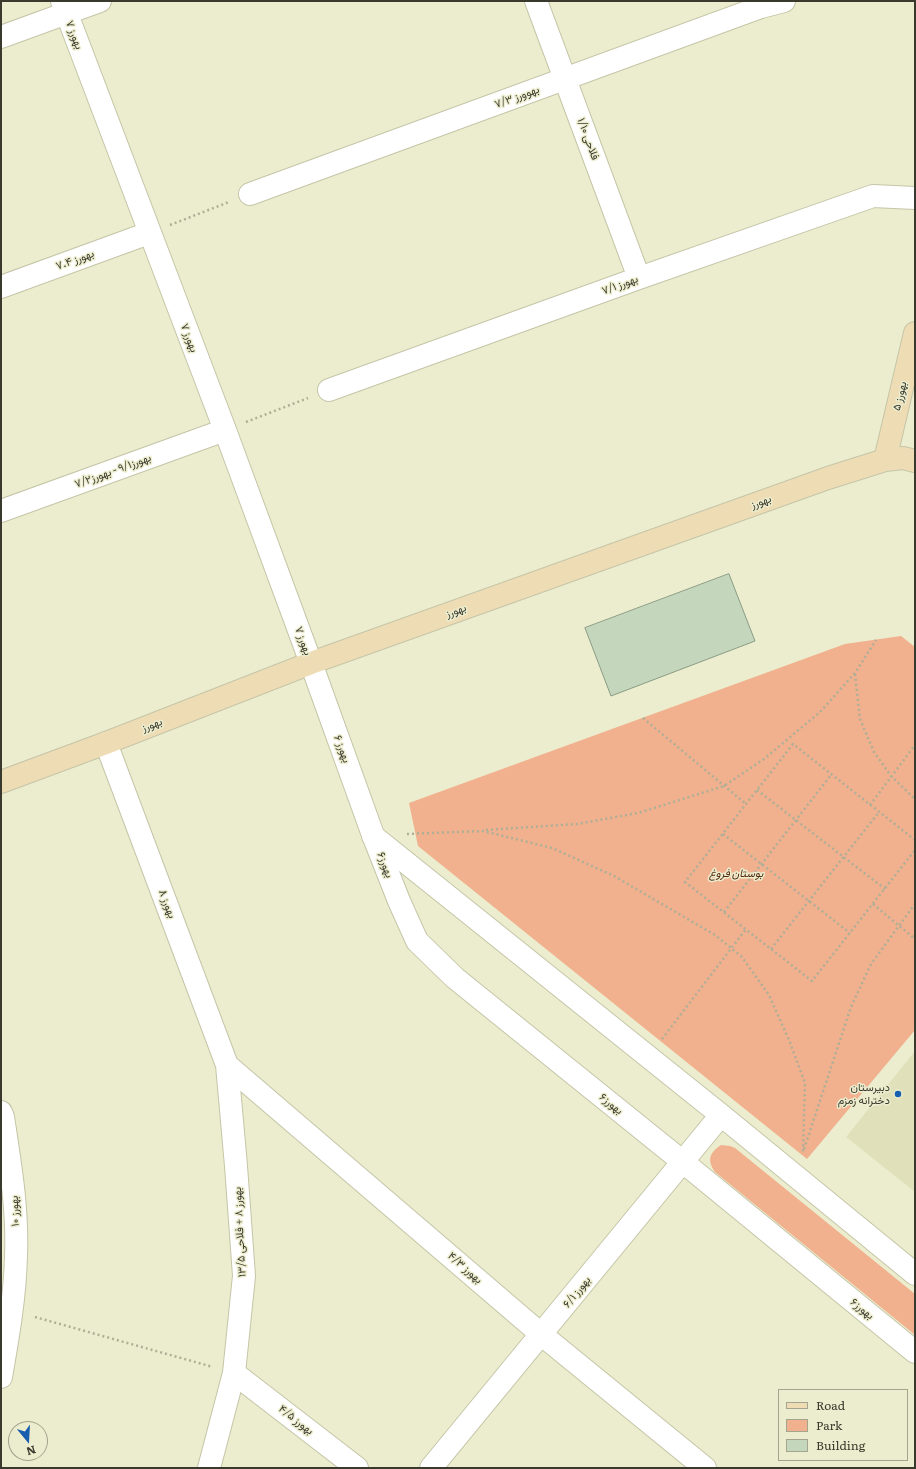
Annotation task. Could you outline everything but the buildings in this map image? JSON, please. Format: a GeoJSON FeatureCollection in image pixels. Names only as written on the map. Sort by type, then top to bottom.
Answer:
{"type":"FeatureCollection","features":[{"type":"Feature","properties":{"kind":"street"},"geometry":{"type":"LineString","coordinates":[[1,37],[64,7],[100,1]]}},
{"type":"Feature","properties":{"kind":"street","name":"فلاحی ۱/۱۰"},"geometry":{"type":"LineString","coordinates":[[536,1],[639,278]]}},
{"type":"Feature","properties":{"kind":"street","name":"بهوورز ۷/۳"},"geometry":{"type":"LineString","coordinates":[[250,194],[761,7],[784,1]]}},
{"type":"Feature","properties":{"kind":"street","name":"بهورز ۷"},"geometry":{"type":"LineString","coordinates":[[64,7],[225,430],[311,663]]}},
{"type":"Feature","properties":{"kind":"street","name":"بهورز ۷/۱"},"geometry":{"type":"LineString","coordinates":[[329,390],[639,278],[873,196],[915,198]]}},
{"type":"Feature","properties":{"kind":"street","name":"بهورز ۷.۴"},"geometry":{"type":"LineString","coordinates":[[1,287],[149,233]]}},
{"type":"Feature","properties":{"kind":"street","name":"بهورز ۵"},"geometry":{"type":"LineString","coordinates":[[885,460],[915,333]]}},
{"type":"Feature","properties":{"kind":"street","name":"بهورز۹/۱ - بهورز۷/۲"},"geometry":{"type":"LineString","coordinates":[[1,512],[225,430]]}},
{"type":"Feature","properties":{"kind":"street","name":"بهورز"},"geometry":{"type":"LineString","coordinates":[[1,782],[106,743],[311,663],[828,478],[885,460],[903,458],[915,461]]}},
{"type":"Feature","properties":{"kind":"street","name":"بهورز ۶"},"geometry":{"type":"LineString","coordinates":[[311,663],[373,835]]}},
{"type":"Feature","properties":{"kind":"street","name":"بهورز ۸"},"geometry":{"type":"LineString","coordinates":[[106,743],[227,1065]]}},
{"type":"Feature","properties":{"kind":"street","name":"بهورز۶"},"geometry":{"type":"LineString","coordinates":[[373,835],[721,1115],[915,1274]]}},
{"type":"Feature","properties":{"kind":"street","name":"بهورز۶"},"geometry":{"type":"LineString","coordinates":[[373,835],[398,901],[417,941],[455,978],[915,1352]]}},
{"type":"Feature","properties":{"kind":"street","name":"بهورز ۴/۳"},"geometry":{"type":"LineString","coordinates":[[227,1065],[542,1335],[705,1468]]}},
{"type":"Feature","properties":{"kind":"street","name":"بهورز ۸ + فلاحی ۱۳/۵"},"geometry":{"type":"LineString","coordinates":[[209,1468],[234,1373],[244,1276],[227,1065]]}},
{"type":"Feature","properties":{"kind":"street","name":"بهورز ۱۰"},"geometry":{"type":"LineString","coordinates":[[1,1112],[14,1189],[16,1256],[12,1311],[1,1377]]}},
{"type":"Feature","properties":{"kind":"street","name":"بهورز ۶/۱"},"geometry":{"type":"LineString","coordinates":[[431,1468],[542,1335],[721,1115]]}},
{"type":"Feature","properties":{"kind":"street","name":"بهورز ۴/۵"},"geometry":{"type":"LineString","coordinates":[[234,1373],[357,1468]]}},
{"type":"Feature","properties":{"kind":"path"},"geometry":{"type":"LineString","coordinates":[[149,233],[250,194]]}},
{"type":"Feature","properties":{"kind":"path"},"geometry":{"type":"LineString","coordinates":[[225,430],[329,390]]}},
{"type":"Feature","properties":{"kind":"path"},"geometry":{"type":"LineString","coordinates":[[373,835],[483,830],[585,823],[638,813],[724,786],[764,759],[820,712],[855,673],[876,640]]}},
{"type":"Feature","properties":{"kind":"path"},"geometry":{"type":"LineString","coordinates":[[855,673],[860,719],[874,752],[891,776],[915,799]]}},
{"type":"Feature","properties":{"kind":"path"},"geometry":{"type":"LineString","coordinates":[[643,718],[746,804]]}},
{"type":"Feature","properties":{"kind":"path"},"geometry":{"type":"LineString","coordinates":[[915,840],[793,744],[685,882],[812,981],[915,850]]}},
{"type":"Feature","properties":{"kind":"path"},"geometry":{"type":"LineString","coordinates":[[870,805],[915,745]]}},
{"type":"Feature","properties":{"kind":"path"},"geometry":{"type":"LineString","coordinates":[[724,912],[831,775]]}},
{"type":"Feature","properties":{"kind":"path"},"geometry":{"type":"LineString","coordinates":[[757,790],[884,889]]}},
{"type":"Feature","properties":{"kind":"path"},"geometry":{"type":"LineString","coordinates":[[771,949],[879,812]]}},
{"type":"Feature","properties":{"kind":"path"},"geometry":{"type":"LineString","coordinates":[[483,830],[552,848],[614,876],[715,935],[742,957],[769,994],[789,1040],[805,1083],[803,1153],[851,1007],[871,964],[915,904]]}},
{"type":"Feature","properties":{"kind":"path"},"geometry":{"type":"LineString","coordinates":[[723,834],[850,933]]}},
{"type":"Feature","properties":{"kind":"path"},"geometry":{"type":"LineString","coordinates":[[873,904],[915,938]]}},
{"type":"Feature","properties":{"kind":"path"},"geometry":{"type":"LineString","coordinates":[[649,1057],[746,929]]}},
{"type":"Feature","properties":{"kind":"path"},"geometry":{"type":"LineString","coordinates":[[12,1311],[234,1373]]}},
{"type":"Feature","properties":{"kind":"shaded area","name":"دبیرستان دخترانه زمزم"},"geometry":{"type":"Polygon","coordinates":[[[915,1051],[915,1192],[846,1137],[915,1051]]]}},
{"type":"Feature","properties":{"kind":"green space","name":"بوستان فروغ"},"geometry":{"type":"Polygon","coordinates":[[[901,636],[915,647],[915,1030],[807,1159],[418,846],[409,803],[845,644],[901,636]]]}},
{"type":"Feature","properties":{"kind":"green space"},"geometry":{"type":"Polygon","coordinates":[[[721,1145],[735,1148],[915,1294],[915,1335],[715,1172],[712,1168],[710,1157],[721,1145]]]}},
{"type":"Feature","properties":{"kind":"place","name":"دبیرستان دخترانه زمزم"},"geometry":{"type":"Point","coordinates":[898,1094]}}]}
